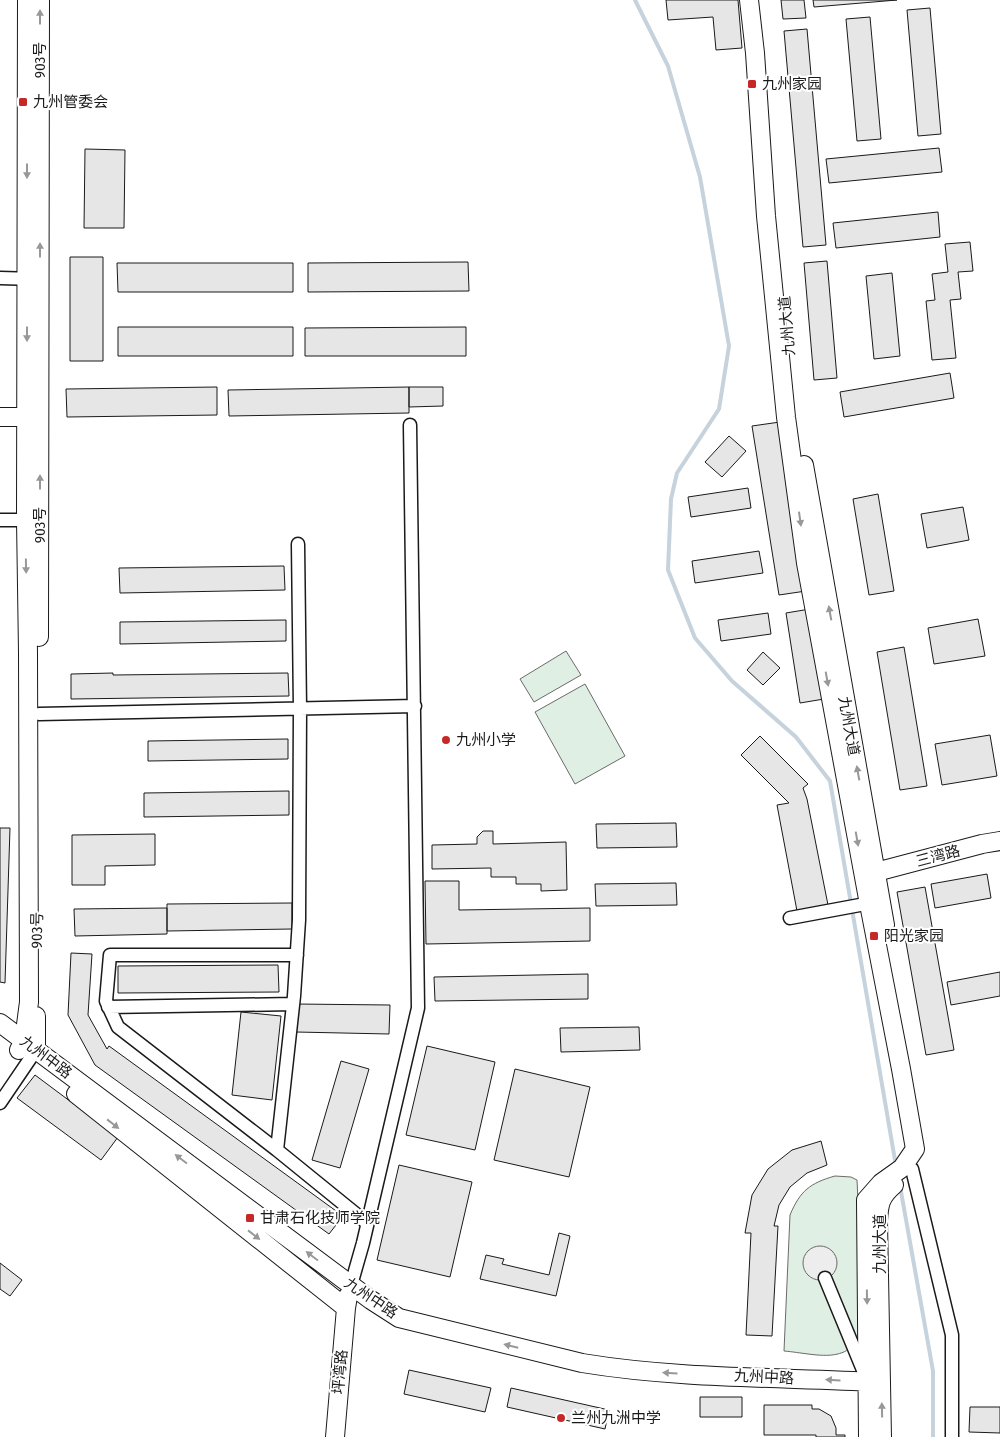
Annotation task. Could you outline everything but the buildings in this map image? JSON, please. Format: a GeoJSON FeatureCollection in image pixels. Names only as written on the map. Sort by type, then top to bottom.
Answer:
{"type":"FeatureCollection","features":[{"type":"Feature","properties":{"kind":"street"},"geometry":{"type":"LineString","coordinates":[[0,278],[33,279],[28,0]]}},
{"type":"Feature","properties":{"kind":"street","name":"903号"},"geometry":{"type":"LineString","coordinates":[[27,1050],[39,768],[33,520],[33,279],[40,0]]}},
{"type":"Feature","properties":{"kind":"street"},"geometry":{"type":"LineString","coordinates":[[749,0],[766,216],[786,417],[806,563],[870,903],[790,918]]}},
{"type":"Feature","properties":{"kind":"street","name":"九州大道"},"geometry":{"type":"LineString","coordinates":[[757,0],[798,430],[876,872],[870,903],[922,1139],[920,1151],[907,1170],[883,1188],[879,1205],[875,1382],[882,1437]]}},
{"type":"Feature","properties":{"kind":"street"},"geometry":{"type":"LineString","coordinates":[[0,417],[33,417]]}},
{"type":"Feature","properties":{"kind":"street"},"geometry":{"type":"LineString","coordinates":[[351,1285],[368,1223],[418,1008],[410,425]]}},
{"type":"Feature","properties":{"kind":"street"},"geometry":{"type":"LineString","coordinates":[[0,520],[33,520],[28,654],[29,1002],[27,1050],[0,1104]]}},
{"type":"Feature","properties":{"kind":"street"},"geometry":{"type":"LineString","coordinates":[[277,1150],[293,1004],[299,920],[300,709],[298,544]]}},
{"type":"Feature","properties":{"kind":"street"},"geometry":{"type":"LineString","coordinates":[[39,714],[415,706]]}},
{"type":"Feature","properties":{"kind":"street","name":"三湾路"},"geometry":{"type":"LineString","coordinates":[[876,872],[1000,841]]}},
{"type":"Feature","properties":{"kind":"street"},"geometry":{"type":"LineString","coordinates":[[296,955],[110,955],[106,1001],[118,1027],[368,1223]]}},
{"type":"Feature","properties":{"kind":"street"},"geometry":{"type":"LineString","coordinates":[[108,1007],[293,1004]]}},
{"type":"Feature","properties":{"kind":"street","name":"九州中路"},"geometry":{"type":"LineString","coordinates":[[0,1023],[27,1050],[388,1312],[399,1318],[582,1363],[629,1370],[875,1382]]}},
{"type":"Feature","properties":{"kind":"street"},"geometry":{"type":"LineString","coordinates":[[0,1036],[27,1050],[346,1308]]}},
{"type":"Feature","properties":{"kind":"street"},"geometry":{"type":"LineString","coordinates":[[907,1170],[952,1335],[952,1437]]}},
{"type":"Feature","properties":{"kind":"street"},"geometry":{"type":"LineString","coordinates":[[825,1278],[875,1382],[868,1437]]}},
{"type":"Feature","properties":{"kind":"street","name":"坪湾路"},"geometry":{"type":"LineString","coordinates":[[335,1437],[346,1308],[351,1285]]}},
{"type":"Feature","properties":{"kind":"green space"},"geometry":{"type":"Polygon","coordinates":[[[566,651],[581,675],[534,702],[520,679],[566,651]]]}},
{"type":"Feature","properties":{"kind":"green space"},"geometry":{"type":"Polygon","coordinates":[[[585,684],[625,756],[575,784],[535,712],[585,684]]]}},
{"type":"Feature","properties":{"kind":"green space"},"geometry":{"type":"Polygon","coordinates":[[[835,1176],[851,1177],[857,1180],[864,1326],[851,1348],[842,1353],[821,1355],[784,1351],[790,1215],[798,1200],[807,1189],[812,1185],[835,1176]]]}},
{"type":"Feature","properties":{"kind":"shaded area"},"geometry":{"type":"Polygon","coordinates":[[[820,1246],[832,1251],[837,1263],[832,1275],[820,1280],[808,1275],[803,1263],[808,1251],[820,1246]]]}},
{"type":"Feature","properties":{"kind":"waterway"},"geometry":{"type":"LineString","coordinates":[[635,0],[668,66],[700,177],[729,346],[719,409],[677,473],[671,499],[668,570],[695,638],[732,681],[796,737],[830,781],[896,1166]]}},
{"type":"Feature","properties":{"kind":"waterway"},"geometry":{"type":"LineString","coordinates":[[900,1186],[933,1371],[933,1437]]}},
{"type":"Feature","properties":{"kind":"place","name":"九州家园"},"geometry":{"type":"Point","coordinates":[752,84]}},
{"type":"Feature","properties":{"kind":"place","name":"九州管委会"},"geometry":{"type":"Point","coordinates":[23,102]}},
{"type":"Feature","properties":{"kind":"place","name":"九州小学"},"geometry":{"type":"Point","coordinates":[446,740]}},
{"type":"Feature","properties":{"kind":"place","name":"阳光家园"},"geometry":{"type":"Point","coordinates":[874,936]}},
{"type":"Feature","properties":{"kind":"place","name":"甘肃石化技师学院"},"geometry":{"type":"Point","coordinates":[250,1218]}},
{"type":"Feature","properties":{"kind":"place","name":"兰州九洲中学"},"geometry":{"type":"Point","coordinates":[561,1418]}}]}
